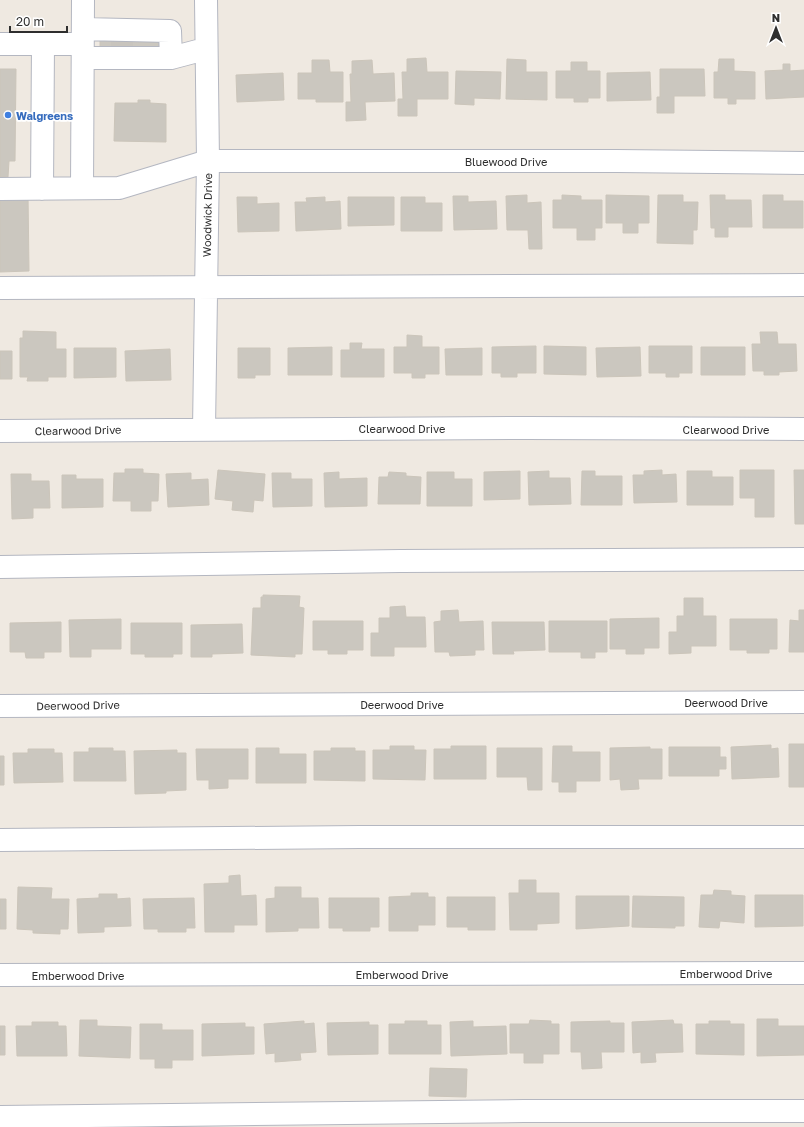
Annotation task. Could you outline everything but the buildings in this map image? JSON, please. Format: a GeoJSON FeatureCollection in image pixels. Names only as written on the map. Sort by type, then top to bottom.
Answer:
{"type":"FeatureCollection","features":[{"type":"Feature","properties":{"kind":"street"},"geometry":{"type":"LineString","coordinates":[[82,188],[83,0]]}},
{"type":"Feature","properties":{"kind":"street","name":"Woodwick Drive"},"geometry":{"type":"LineString","coordinates":[[204,429],[208,160],[205,49],[206,0]]}},
{"type":"Feature","properties":{"kind":"street"},"geometry":{"type":"LineString","coordinates":[[0,44],[146,45],[171,58],[205,49]]}},
{"type":"Feature","properties":{"kind":"street"},"geometry":{"type":"LineString","coordinates":[[42,188],[43,44]]}},
{"type":"Feature","properties":{"kind":"street"},"geometry":{"type":"LineString","coordinates":[[83,44],[122,44]]}},
{"type":"Feature","properties":{"kind":"street","name":"Bluewood Drive"},"geometry":{"type":"LineString","coordinates":[[0,189],[118,188],[208,160],[617,160],[804,163]]}},
{"type":"Feature","properties":{"kind":"street"},"geometry":{"type":"LineString","coordinates":[[0,288],[206,289],[343,286],[804,285]]}},
{"type":"Feature","properties":{"kind":"street","name":"Clearwood Drive"},"geometry":{"type":"LineString","coordinates":[[0,431],[204,429],[804,429]]}},
{"type":"Feature","properties":{"kind":"street"},"geometry":{"type":"LineString","coordinates":[[0,566],[400,561],[804,559]]}},
{"type":"Feature","properties":{"kind":"street","name":"Deerwood Drive"},"geometry":{"type":"LineString","coordinates":[[0,706],[804,702]]}},
{"type":"Feature","properties":{"kind":"street"},"geometry":{"type":"LineString","coordinates":[[0,840],[360,837],[804,837]]}},
{"type":"Feature","properties":{"kind":"street","name":"Emberwood Drive"},"geometry":{"type":"LineString","coordinates":[[0,976],[804,973]]}},
{"type":"Feature","properties":{"kind":"street"},"geometry":{"type":"LineString","coordinates":[[0,1117],[509,1112],[804,1111]]}},
{"type":"Feature","properties":{"kind":"tunnel"},"geometry":{"type":"LineString","coordinates":[[122,35],[122,53]]}},
{"type":"Feature","properties":{"kind":"place","name":"Walgreens"},"geometry":{"type":"Point","coordinates":[8,115]}}]}
